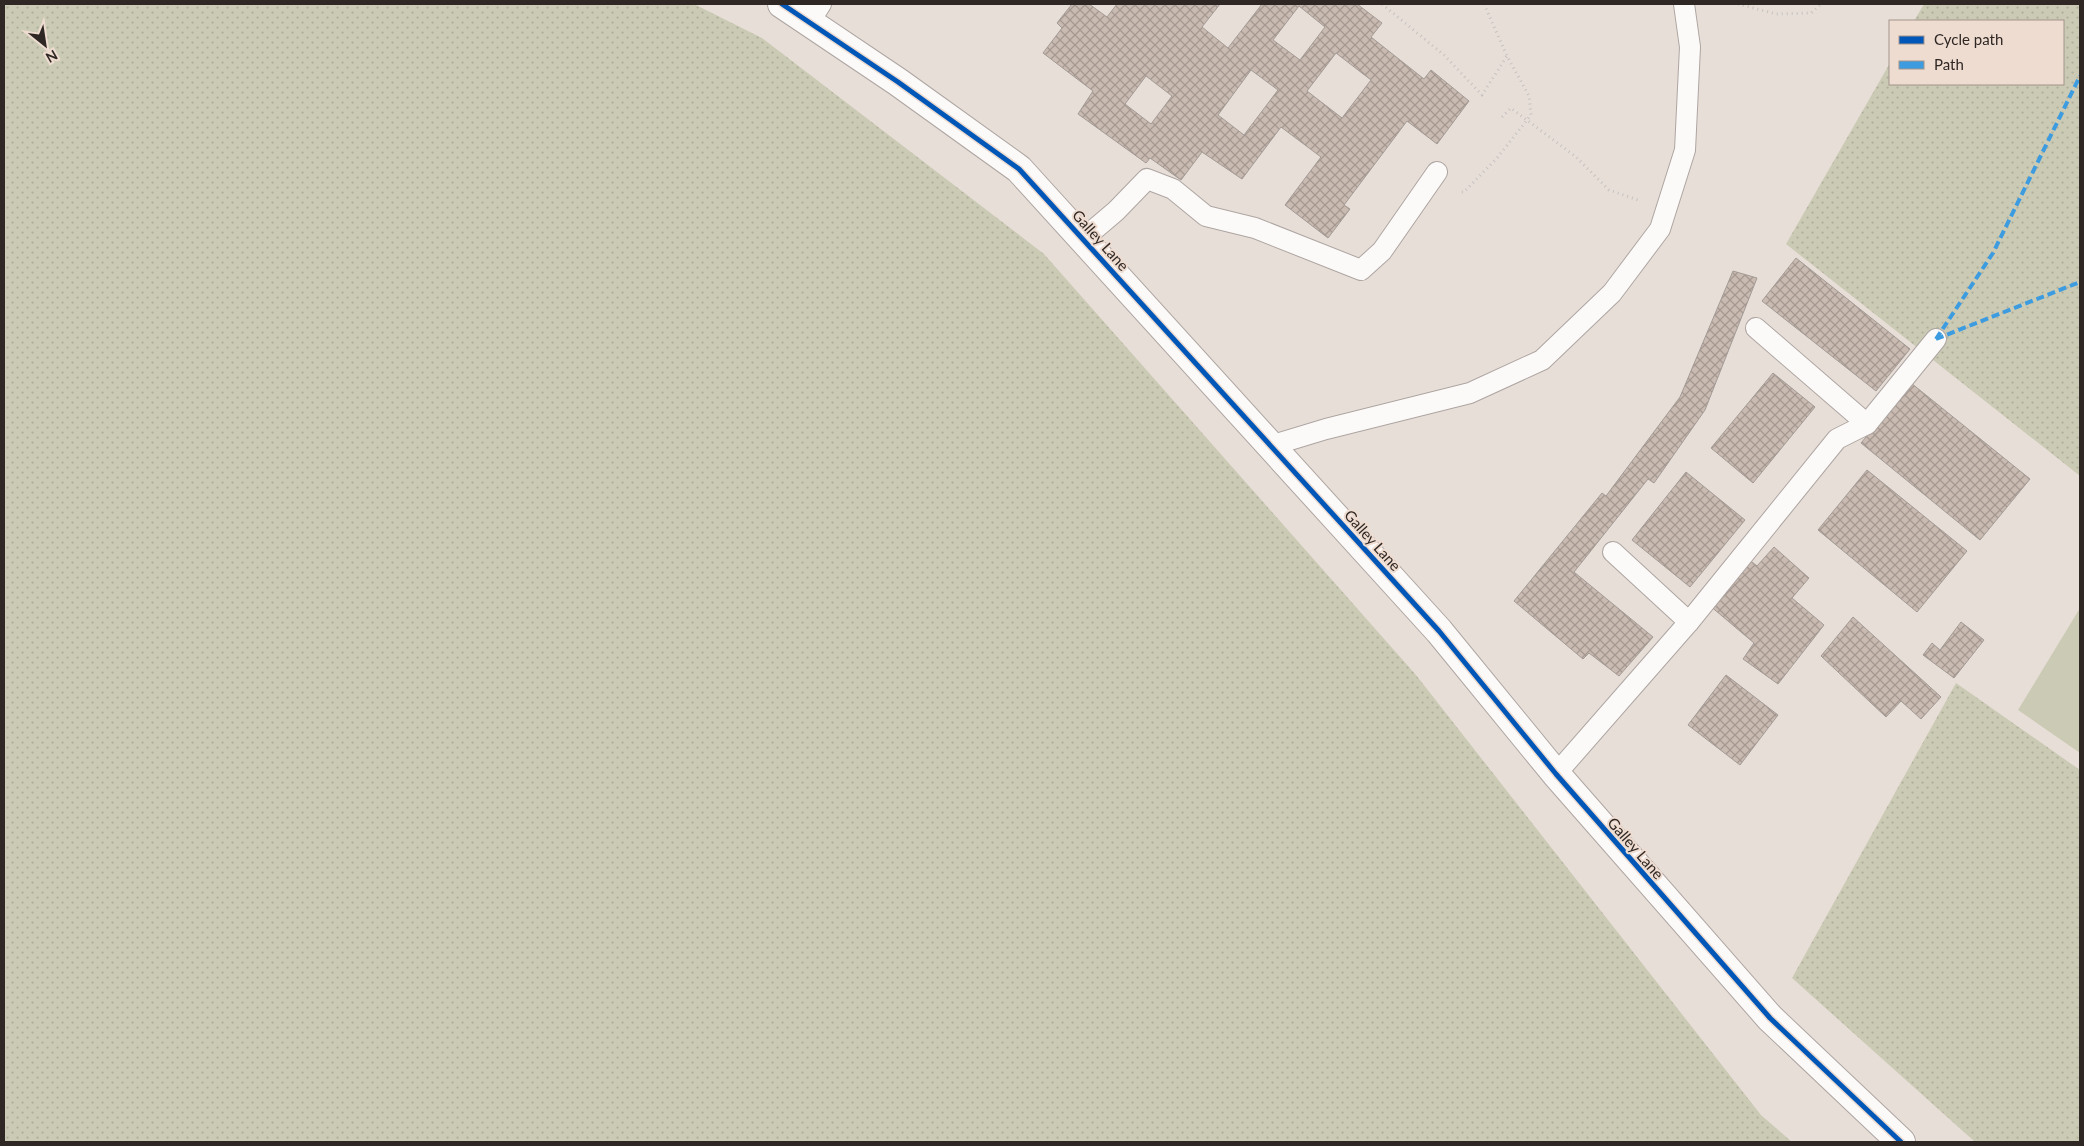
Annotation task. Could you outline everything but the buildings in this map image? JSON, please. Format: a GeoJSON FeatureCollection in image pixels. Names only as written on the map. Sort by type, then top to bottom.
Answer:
{"type":"FeatureCollection","features":[{"type":"Feature","properties":{"kind":"street","name":"Galley Lane"},"geometry":{"type":"LineString","coordinates":[[782,4],[815,13],[898,82],[1019,169],[1439,631],[1556,774],[1770,1018],[1901,1142]]}},
{"type":"Feature","properties":{"kind":"lane"},"geometry":{"type":"LineString","coordinates":[[1270,446],[1326,429],[1470,394],[1542,360],[1612,293],[1660,229],[1685,150],[1690,47],[1684,4]]}},
{"type":"Feature","properties":{"kind":"lane"},"geometry":{"type":"LineString","coordinates":[[1083,239],[1116,211],[1147,179],[1172,189],[1206,216],[1255,228],[1361,270],[1382,251],[1437,172]]}},
{"type":"Feature","properties":{"kind":"lane"},"geometry":{"type":"LineString","coordinates":[[1756,328],[1867,424]]}},
{"type":"Feature","properties":{"kind":"lane"},"geometry":{"type":"LineString","coordinates":[[1556,774],[1689,622],[1837,439],[1867,424],[1936,339]]}},
{"type":"Feature","properties":{"kind":"lane"},"geometry":{"type":"LineString","coordinates":[[1613,552],[1689,622]]}},
{"type":"Feature","properties":{"kind":"path"},"geometry":{"type":"LineString","coordinates":[[1382,4],[1444,56],[1482,95],[1507,56]]}},
{"type":"Feature","properties":{"kind":"path"},"geometry":{"type":"LineString","coordinates":[[1437,172],[1451,190],[1464,192],[1497,158],[1531,116],[1529,96],[1507,56],[1484,4]]}},
{"type":"Feature","properties":{"kind":"path"},"geometry":{"type":"LineString","coordinates":[[1738,4],[1776,14],[1810,13],[1821,4]]}},
{"type":"Feature","properties":{"kind":"path"},"geometry":{"type":"LineString","coordinates":[[1502,117],[1511,108],[1575,156],[1609,190],[1639,200],[1668,203]]}},
{"type":"Feature","properties":{"kind":"green space"},"geometry":{"type":"Polygon","coordinates":[[[4,4],[694,4],[762,38],[1044,254],[1416,675],[1761,1115],[1792,1142],[4,1142],[4,4]]]}},
{"type":"Feature","properties":{"kind":"green space"},"geometry":{"type":"Polygon","coordinates":[[[1924,4],[2080,4],[2080,476],[1786,244],[1889,65],[1889,85],[2064,85],[2064,20],[1915,20],[1924,4]]]}},
{"type":"Feature","properties":{"kind":"green space"},"geometry":{"type":"Polygon","coordinates":[[[2080,608],[2080,753],[2018,710],[2080,608]]]}},
{"type":"Feature","properties":{"kind":"green space"},"geometry":{"type":"Polygon","coordinates":[[[1956,683],[2080,770],[2080,1142],[1975,1142],[1792,978],[1956,683]]]}},
{"type":"Feature","properties":{"kind":"marked path"},"geometry":{"type":"LineString","coordinates":[[1936,339],[1993,253],[2080,76]]}},
{"type":"Feature","properties":{"kind":"marked path"},"geometry":{"type":"LineString","coordinates":[[1936,339],[2080,282]]}},
{"type":"Feature","properties":{"kind":"cycle path"},"geometry":{"type":"LineString","coordinates":[[782,4],[898,82],[1019,169],[1439,631],[1556,774],[1770,1018],[1901,1142]]}}]}
